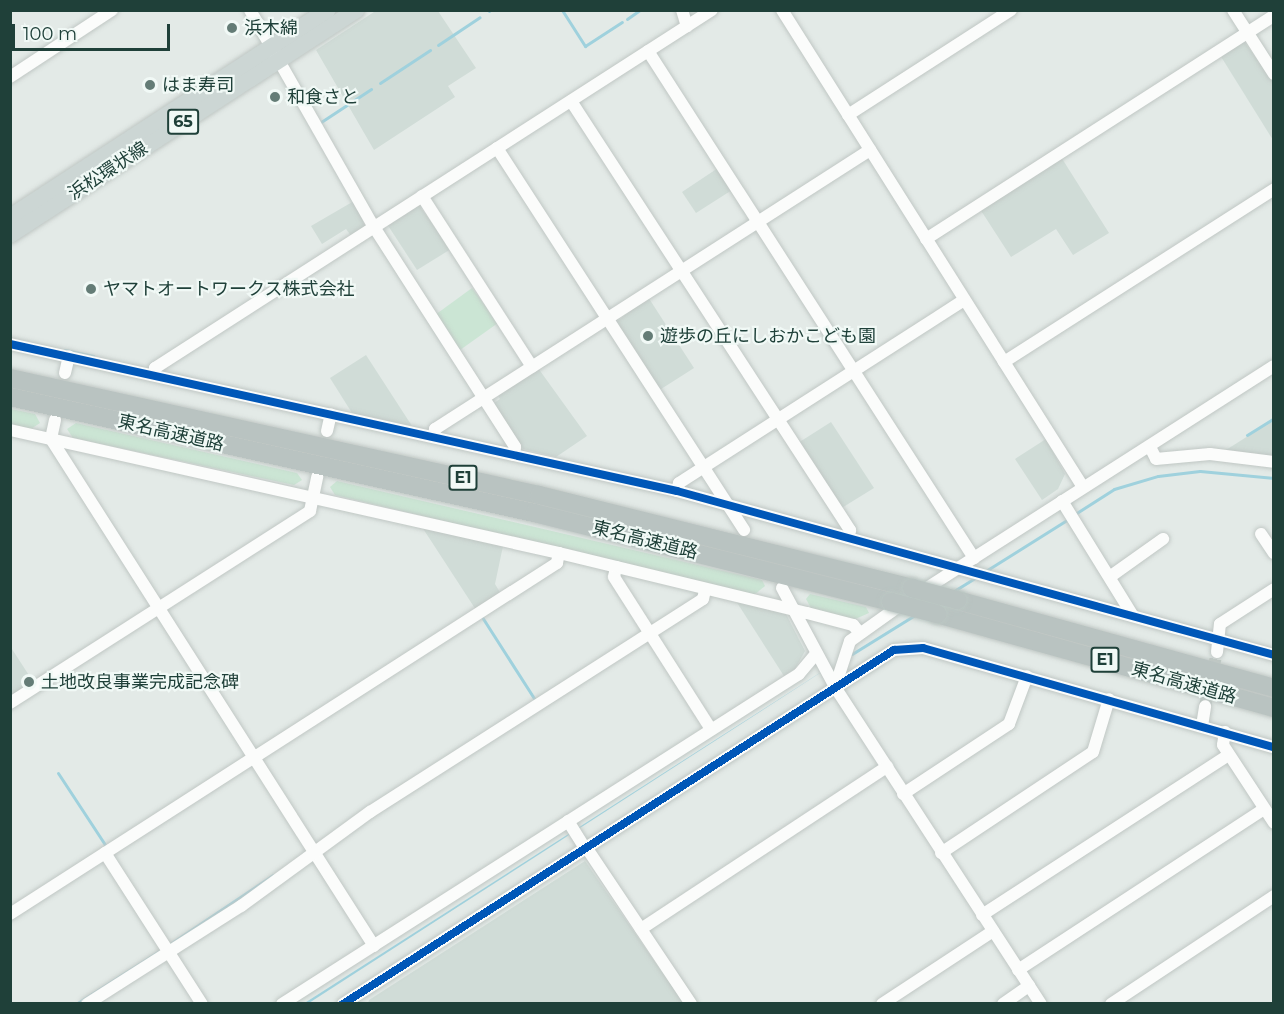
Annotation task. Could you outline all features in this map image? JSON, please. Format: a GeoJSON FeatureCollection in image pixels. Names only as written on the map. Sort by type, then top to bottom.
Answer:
{"type":"FeatureCollection","features":[{"type":"Feature","properties":{"kind":"highway","name":"東名高速道路"},"geometry":{"type":"LineString","coordinates":[[10,378],[539,495],[912,588],[1274,688]]}},
{"type":"Feature","properties":{"kind":"highway","name":"東名高速道路"},"geometry":{"type":"LineString","coordinates":[[10,397],[534,513],[937,614],[1274,708]]}},
{"type":"Feature","properties":{"kind":"main road","name":"浜松環状線"},"geometry":{"type":"LineString","coordinates":[[10,235],[275,54],[327,10]]}},
{"type":"Feature","properties":{"kind":"main road","name":"浜松環状線"},"geometry":{"type":"LineString","coordinates":[[10,217],[275,54],[356,10]]}},
{"type":"Feature","properties":{"kind":"street"},"geometry":{"type":"LineString","coordinates":[[10,77],[112,10]]}},
{"type":"Feature","properties":{"kind":"street"},"geometry":{"type":"LineString","coordinates":[[250,10],[374,227],[481,400],[516,447],[514,455]]}},
{"type":"Feature","properties":{"kind":"street"},"geometry":{"type":"LineString","coordinates":[[682,10],[687,26]]}},
{"type":"Feature","properties":{"kind":"street"},"geometry":{"type":"LineString","coordinates":[[154,375],[155,368],[712,10]]}},
{"type":"Feature","properties":{"kind":"street"},"geometry":{"type":"LineString","coordinates":[[782,10],[1083,487]]}},
{"type":"Feature","properties":{"kind":"street"},"geometry":{"type":"LineString","coordinates":[[848,116],[1011,10]]}},
{"type":"Feature","properties":{"kind":"street"},"geometry":{"type":"LineString","coordinates":[[1233,10],[1274,74]]}},
{"type":"Feature","properties":{"kind":"street"},"geometry":{"type":"LineString","coordinates":[[926,239],[1274,16]]}},
{"type":"Feature","properties":{"kind":"street"},"geometry":{"type":"LineString","coordinates":[[648,51],[853,371],[967,564]]}},
{"type":"Feature","properties":{"kind":"street"},"geometry":{"type":"LineString","coordinates":[[571,100],[850,530],[848,537]]}},
{"type":"Feature","properties":{"kind":"street"},"geometry":{"type":"LineString","coordinates":[[497,148],[744,530]]}},
{"type":"Feature","properties":{"kind":"street"},"geometry":{"type":"LineString","coordinates":[[434,437],[435,429],[870,150]]}},
{"type":"Feature","properties":{"kind":"street"},"geometry":{"type":"LineString","coordinates":[[1004,362],[1274,189]]}},
{"type":"Feature","properties":{"kind":"street"},"geometry":{"type":"LineString","coordinates":[[422,196],[532,367]]}},
{"type":"Feature","properties":{"kind":"street"},"geometry":{"type":"LineString","coordinates":[[677,491],[679,483],[964,300]]}},
{"type":"Feature","properties":{"kind":"street"},"geometry":{"type":"LineString","coordinates":[[10,344],[677,491],[848,537],[967,564],[985,574],[1133,616],[1218,646],[1274,655]]}},
{"type":"Feature","properties":{"kind":"street"},"geometry":{"type":"LineString","coordinates":[[65,373],[69,356]]}},
{"type":"Feature","properties":{"kind":"street"},"geometry":{"type":"LineString","coordinates":[[835,679],[846,648],[859,632],[967,564],[1067,509],[1083,487],[1150,447],[1274,366]]}},
{"type":"Feature","properties":{"kind":"street"},"geometry":{"type":"LineString","coordinates":[[327,431],[331,414]]}},
{"type":"Feature","properties":{"kind":"street"},"geometry":{"type":"LineString","coordinates":[[55,420],[51,439],[374,946]]}},
{"type":"Feature","properties":{"kind":"street"},"geometry":{"type":"LineString","coordinates":[[10,430],[313,495],[559,553],[854,626],[859,632]]}},
{"type":"Feature","properties":{"kind":"street"},"geometry":{"type":"LineString","coordinates":[[1150,447],[1156,459],[1210,454],[1274,462]]}},
{"type":"Feature","properties":{"kind":"street"},"geometry":{"type":"LineString","coordinates":[[10,703],[310,511],[317,477]]}},
{"type":"Feature","properties":{"kind":"street"},"geometry":{"type":"LineString","coordinates":[[1067,509],[1111,576],[1133,616]]}},
{"type":"Feature","properties":{"kind":"street"},"geometry":{"type":"LineString","coordinates":[[1261,534],[1274,553]]}},
{"type":"Feature","properties":{"kind":"street"},"geometry":{"type":"LineString","coordinates":[[1111,576],[1163,540]]}},
{"type":"Feature","properties":{"kind":"street"},"geometry":{"type":"LineString","coordinates":[[10,914],[557,563],[559,553]]}},
{"type":"Feature","properties":{"kind":"street"},"geometry":{"type":"LineString","coordinates":[[616,567],[614,577],[711,729]]}},
{"type":"Feature","properties":{"kind":"street"},"geometry":{"type":"LineString","coordinates":[[782,588],[819,659],[835,679],[903,794],[1041,1004]]}},
{"type":"Feature","properties":{"kind":"street"},"geometry":{"type":"LineString","coordinates":[[1218,646],[1220,624],[1273,588]]}},
{"type":"Feature","properties":{"kind":"street"},"geometry":{"type":"LineString","coordinates":[[87,1004],[703,599],[705,590]]}},
{"type":"Feature","properties":{"kind":"street"},"geometry":{"type":"LineString","coordinates":[[346,1003],[835,679],[886,654],[914,647],[1027,676],[1274,747]]}},
{"type":"Feature","properties":{"kind":"street"},"geometry":{"type":"LineString","coordinates":[[282,1004],[569,823],[819,659]]}},
{"type":"Feature","properties":{"kind":"street"},"geometry":{"type":"LineString","coordinates":[[903,794],[1009,724],[1027,676]]}},
{"type":"Feature","properties":{"kind":"street"},"geometry":{"type":"LineString","coordinates":[[941,853],[1093,752],[1108,699]]}},
{"type":"Feature","properties":{"kind":"street"},"geometry":{"type":"LineString","coordinates":[[1202,726],[1205,706]]}},
{"type":"Feature","properties":{"kind":"street"},"geometry":{"type":"LineString","coordinates":[[1225,732],[1223,745],[1228,755],[1274,823]]}},
{"type":"Feature","properties":{"kind":"street"},"geometry":{"type":"LineString","coordinates":[[982,915],[1228,755]]}},
{"type":"Feature","properties":{"kind":"street"},"geometry":{"type":"LineString","coordinates":[[641,928],[887,767]]}},
{"type":"Feature","properties":{"kind":"street"},"geometry":{"type":"LineString","coordinates":[[1018,969],[1264,809]]}},
{"type":"Feature","properties":{"kind":"street"},"geometry":{"type":"LineString","coordinates":[[569,823],[691,1004]]}},
{"type":"Feature","properties":{"kind":"street"},"geometry":{"type":"LineString","coordinates":[[105,853],[202,1004]]}},
{"type":"Feature","properties":{"kind":"street"},"geometry":{"type":"LineString","coordinates":[[1111,1004],[1274,896]]}},
{"type":"Feature","properties":{"kind":"street"},"geometry":{"type":"LineString","coordinates":[[882,1004],[993,931]]}},
{"type":"Feature","properties":{"kind":"street"},"geometry":{"type":"LineString","coordinates":[[1003,1004],[1029,986]]}},
{"type":"Feature","properties":{"kind":"shaded area"},"geometry":{"type":"Polygon","coordinates":[[[377,10],[438,11],[476,68],[448,86],[455,97],[374,150],[316,50],[377,10]]]}},
{"type":"Feature","properties":{"kind":"shaded area"},"geometry":{"type":"Polygon","coordinates":[[[1243,40],[1273,81],[1273,140],[1220,55],[1243,40]]]}},
{"type":"Feature","properties":{"kind":"shaded area"},"geometry":{"type":"Polygon","coordinates":[[[1061,157],[1109,233],[1073,255],[1056,229],[1011,257],[980,209],[1061,157]]]}},
{"type":"Feature","properties":{"kind":"shaded area"},"geometry":{"type":"Polygon","coordinates":[[[718,168],[732,190],[696,213],[682,192],[718,168]]]}},
{"type":"Feature","properties":{"kind":"shaded area"},"geometry":{"type":"Polygon","coordinates":[[[354,201],[366,228],[352,237],[346,229],[322,244],[311,226],[354,201]]]}},
{"type":"Feature","properties":{"kind":"shaded area"},"geometry":{"type":"Polygon","coordinates":[[[418,204],[451,249],[417,270],[387,224],[418,204]]]}},
{"type":"Feature","properties":{"kind":"shaded area","name":"遊歩の丘にしおかこども園"},"geometry":{"type":"Polygon","coordinates":[[[648,297],[694,368],[658,391],[615,323],[648,297]]]}},
{"type":"Feature","properties":{"kind":"shaded area"},"geometry":{"type":"Polygon","coordinates":[[[366,355],[412,426],[352,413],[330,378],[366,355]]]}},
{"type":"Feature","properties":{"kind":"shaded area"},"geometry":{"type":"Polygon","coordinates":[[[538,368],[587,436],[556,457],[523,449],[491,405],[500,399],[497,394],[538,368]]]}},
{"type":"Feature","properties":{"kind":"shaded area"},"geometry":{"type":"Polygon","coordinates":[[[1273,420],[1273,457],[1226,450],[1273,420]]]}},
{"type":"Feature","properties":{"kind":"shaded area"},"geometry":{"type":"Polygon","coordinates":[[[831,422],[874,488],[840,509],[798,443],[831,422]]]}},
{"type":"Feature","properties":{"kind":"shaded area"},"geometry":{"type":"Polygon","coordinates":[[[1046,439],[1065,474],[1058,489],[1042,500],[1015,459],[1046,439]]]}},
{"type":"Feature","properties":{"kind":"shaded area"},"geometry":{"type":"Polygon","coordinates":[[[422,527],[503,546],[495,584],[501,594],[476,610],[422,527]]]}},
{"type":"Feature","properties":{"kind":"shaded area"},"geometry":{"type":"Polygon","coordinates":[[[736,601],[786,614],[805,651],[795,669],[784,676],[736,601]]]}},
{"type":"Feature","properties":{"kind":"shaded area"},"geometry":{"type":"Polygon","coordinates":[[[10,646],[34,683],[10,698],[10,646]]]}},
{"type":"Feature","properties":{"kind":"shaded area"},"geometry":{"type":"Polygon","coordinates":[[[585,861],[684,1004],[368,1004],[369,1000],[585,861]]]}},
{"type":"Feature","properties":{"kind":"green space"},"geometry":{"type":"Polygon","coordinates":[[[472,288],[498,323],[460,350],[435,315],[472,288]]]}},
{"type":"Feature","properties":{"kind":"green space"},"geometry":{"type":"Polygon","coordinates":[[[11,409],[35,414],[40,423],[31,429],[11,424],[11,409]]]}},
{"type":"Feature","properties":{"kind":"green space"},"geometry":{"type":"Polygon","coordinates":[[[76,423],[297,473],[302,480],[294,485],[73,438],[67,429],[76,423]]]}},
{"type":"Feature","properties":{"kind":"green space"},"geometry":{"type":"Polygon","coordinates":[[[337,481],[762,580],[765,586],[754,595],[335,495],[330,487],[337,481]]]}},
{"type":"Feature","properties":{"kind":"green space"},"geometry":{"type":"Polygon","coordinates":[[[810,594],[866,607],[869,613],[853,620],[811,608],[806,599],[810,594]]]}},
{"type":"Feature","properties":{"kind":"water"},"geometry":{"type":"Polygon","coordinates":[[[854,651],[309,1003],[303,1004],[854,651]]]}},
{"type":"Feature","properties":{"kind":"waterway"},"geometry":{"type":"LineString","coordinates":[[562,10],[585,46],[622,22]]}},
{"type":"Feature","properties":{"kind":"waterway"},"geometry":{"type":"LineString","coordinates":[[627,19],[640,10]]}},
{"type":"Feature","properties":{"kind":"waterway"},"geometry":{"type":"LineString","coordinates":[[438,45],[480,17]]}},
{"type":"Feature","properties":{"kind":"waterway"},"geometry":{"type":"LineString","coordinates":[[380,83],[430,50]]}},
{"type":"Feature","properties":{"kind":"waterway"},"geometry":{"type":"LineString","coordinates":[[321,122],[371,89]]}},
{"type":"Feature","properties":{"kind":"waterway"},"geometry":{"type":"LineString","coordinates":[[65,350],[93,356]]}},
{"type":"Feature","properties":{"kind":"waterway"},"geometry":{"type":"LineString","coordinates":[[1247,435],[1274,418]]}},
{"type":"Feature","properties":{"kind":"waterway"},"geometry":{"type":"LineString","coordinates":[[1075,514],[1114,489],[1158,476],[1200,471],[1274,478]]}},
{"type":"Feature","properties":{"kind":"waterway"},"geometry":{"type":"LineString","coordinates":[[984,572],[1070,518]]}},
{"type":"Feature","properties":{"kind":"waterway"},"geometry":{"type":"LineString","coordinates":[[954,591],[976,577]]}},
{"type":"Feature","properties":{"kind":"waterway"},"geometry":{"type":"LineString","coordinates":[[852,654],[915,615]]}},
{"type":"Feature","properties":{"kind":"waterway"},"geometry":{"type":"LineString","coordinates":[[482,617],[535,700]]}},
{"type":"Feature","properties":{"kind":"waterway"},"geometry":{"type":"LineString","coordinates":[[58,773],[106,846]]}},
{"type":"Feature","properties":{"kind":"waterway"},"geometry":{"type":"LineString","coordinates":[[170,944],[273,875]]}},
{"type":"Feature","properties":{"kind":"waterway"},"geometry":{"type":"LineString","coordinates":[[76,1004],[161,950]]}},
{"type":"Feature","properties":{"kind":"tunnel"},"geometry":{"type":"LineString","coordinates":[[1205,706],[1217,652]]}},
{"type":"Feature","properties":{"kind":"cycle path"},"geometry":{"type":"LineString","coordinates":[[10,344],[677,491],[1274,655]]}},
{"type":"Feature","properties":{"kind":"cycle path"},"geometry":{"type":"LineString","coordinates":[[343,1004],[894,650],[923,648],[1274,747]]}},
{"type":"Feature","properties":{"kind":"place","name":"浜木綿"},"geometry":{"type":"Point","coordinates":[232,28]}},
{"type":"Feature","properties":{"kind":"place","name":"はま寿司"},"geometry":{"type":"Point","coordinates":[150,85]}},
{"type":"Feature","properties":{"kind":"place","name":"和食さと"},"geometry":{"type":"Point","coordinates":[275,97]}},
{"type":"Feature","properties":{"kind":"place","name":"ヤマトオートワークス株式会社"},"geometry":{"type":"Point","coordinates":[91,289]}},
{"type":"Feature","properties":{"kind":"place","name":"遊歩の丘にしおかこども園"},"geometry":{"type":"Point","coordinates":[648,336]}},
{"type":"Feature","properties":{"kind":"place","name":"土地改良事業完成記念碑"},"geometry":{"type":"Point","coordinates":[29,682]}}]}
